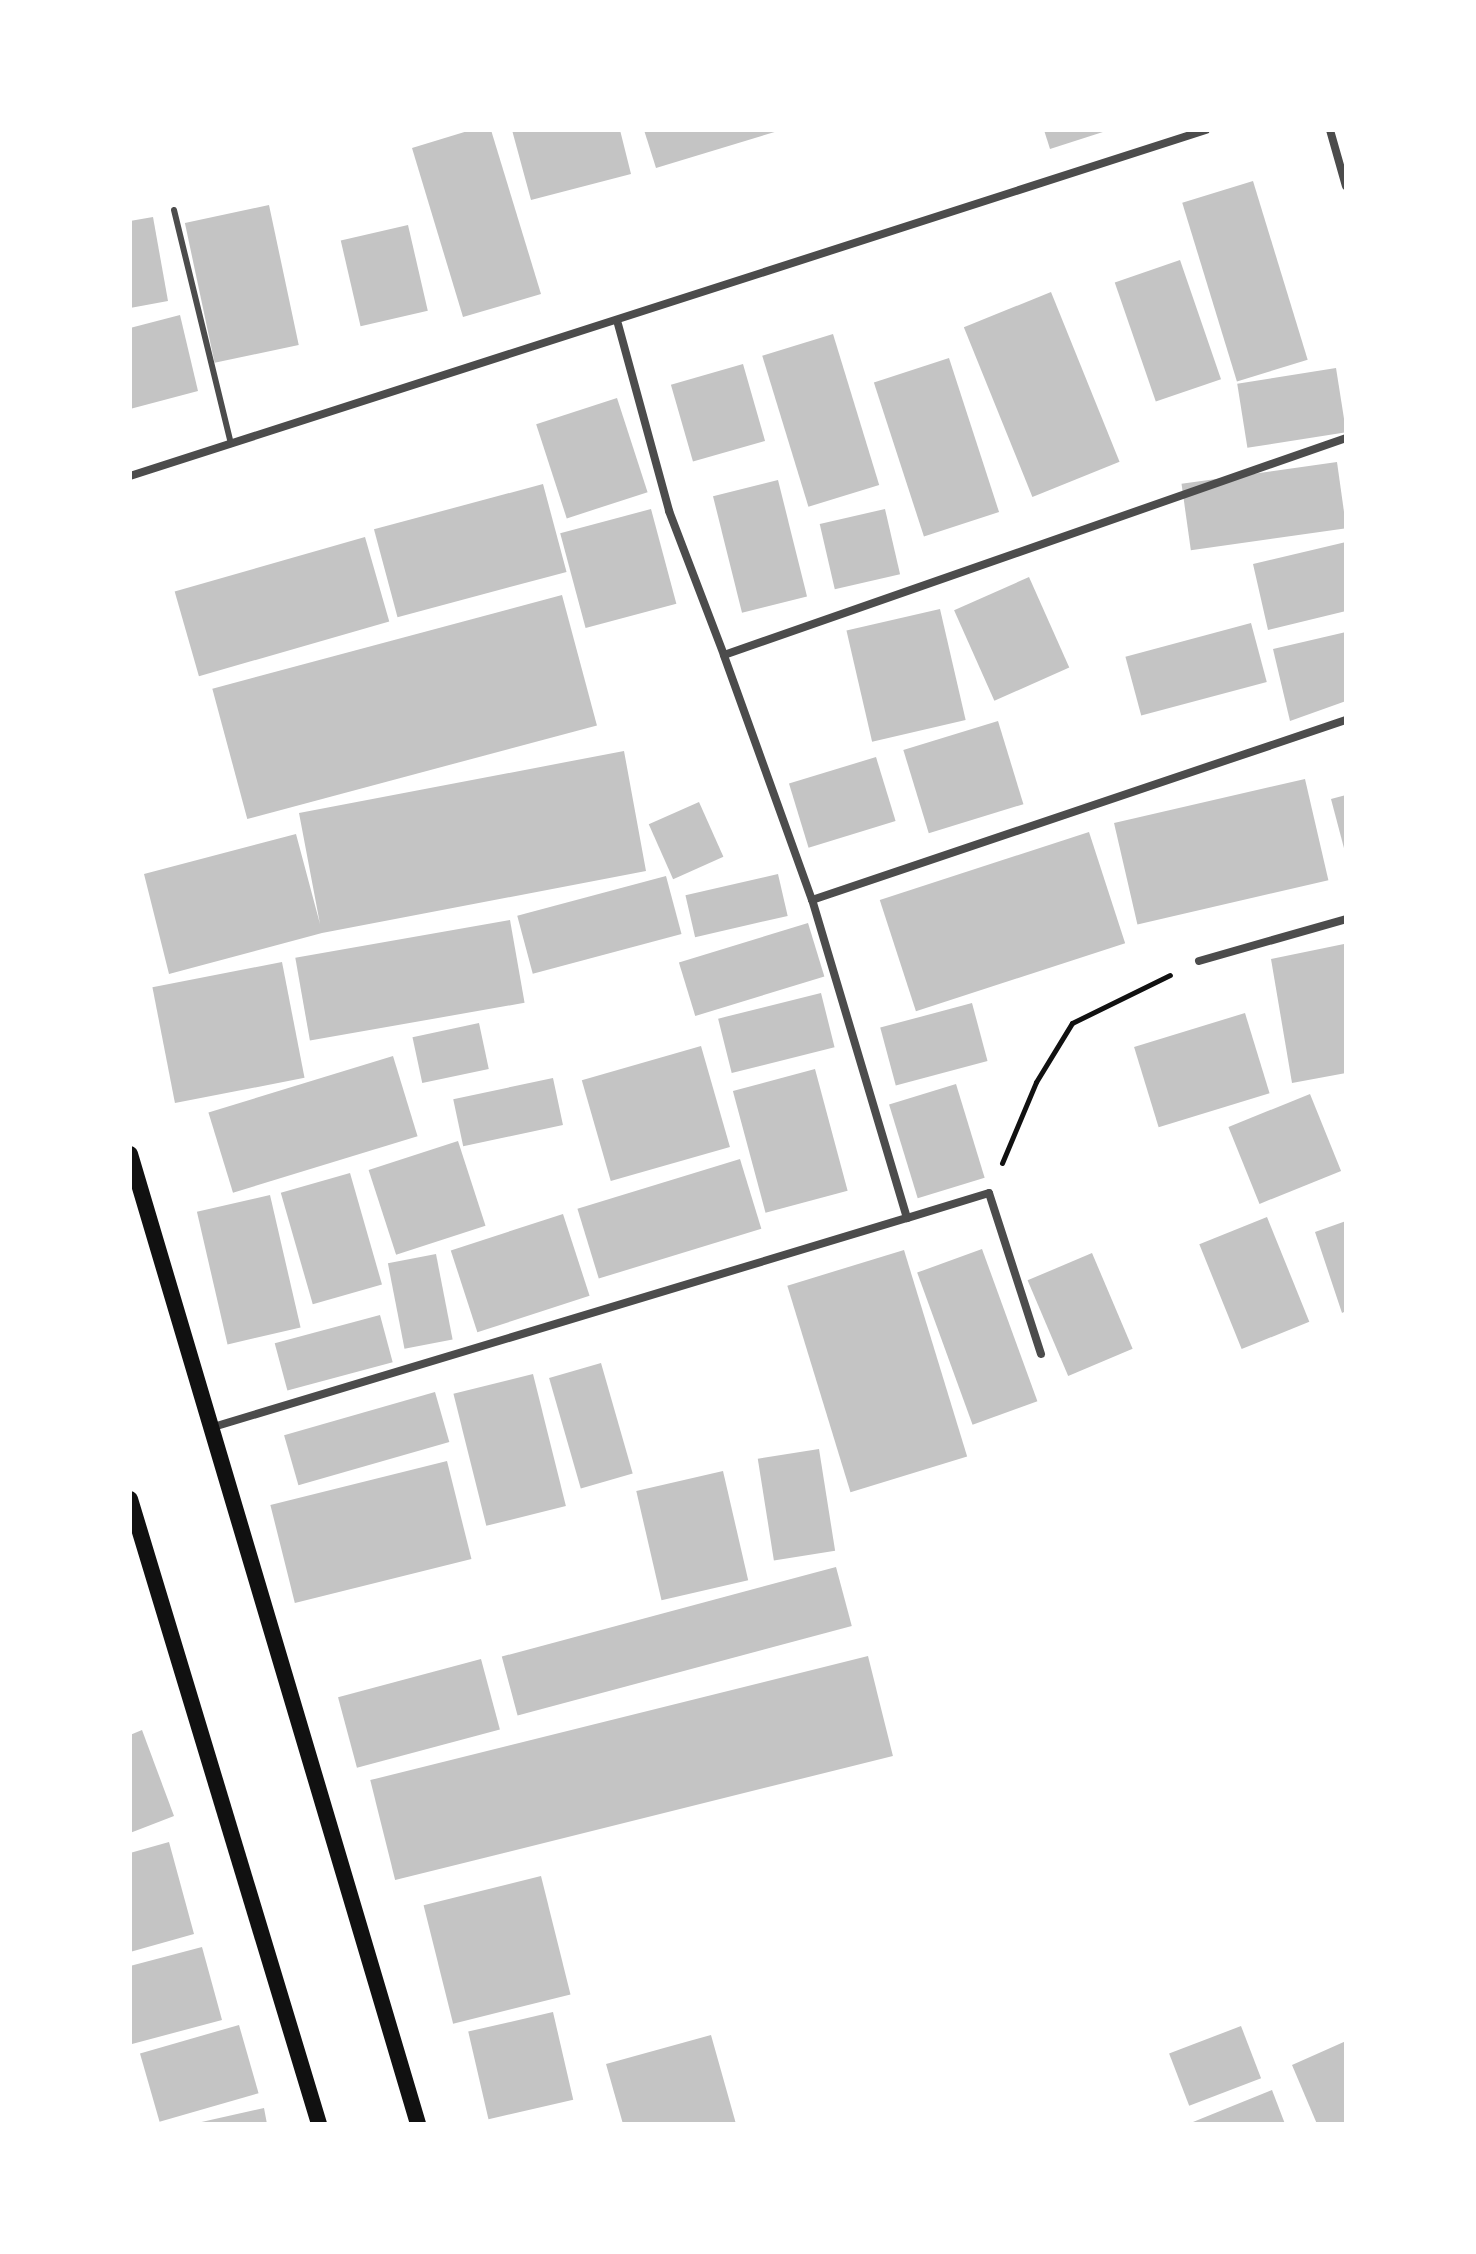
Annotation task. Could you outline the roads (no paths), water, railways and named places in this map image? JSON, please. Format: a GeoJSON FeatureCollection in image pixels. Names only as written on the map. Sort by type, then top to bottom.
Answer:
{"type":"FeatureCollection","features":[{"type":"Feature","properties":{"kind":"main road"},"geometry":{"type":"LineString","coordinates":[[130,1154],[418,2124]]}},
{"type":"Feature","properties":{"kind":"main road"},"geometry":{"type":"LineString","coordinates":[[130,1499],[319,2124]]}},
{"type":"Feature","properties":{"kind":"street"},"geometry":{"type":"LineString","coordinates":[[130,476],[618,324],[1206,130]]}},
{"type":"Feature","properties":{"kind":"street"},"geometry":{"type":"LineString","coordinates":[[1330,130],[1346,186]]}},
{"type":"Feature","properties":{"kind":"street"},"geometry":{"type":"LineString","coordinates":[[618,324],[669,511],[812,900],[907,1218]]}},
{"type":"Feature","properties":{"kind":"street"},"geometry":{"type":"LineString","coordinates":[[724,655],[1346,438]]}},
{"type":"Feature","properties":{"kind":"street"},"geometry":{"type":"LineString","coordinates":[[812,900],[1346,720]]}},
{"type":"Feature","properties":{"kind":"street"},"geometry":{"type":"LineString","coordinates":[[1199,961],[1346,919]]}},
{"type":"Feature","properties":{"kind":"street"},"geometry":{"type":"LineString","coordinates":[[210,1428],[989,1193],[1041,1354]]}},
{"type":"Feature","properties":{"kind":"lane"},"geometry":{"type":"LineString","coordinates":[[174,210],[231,444]]}}]}
